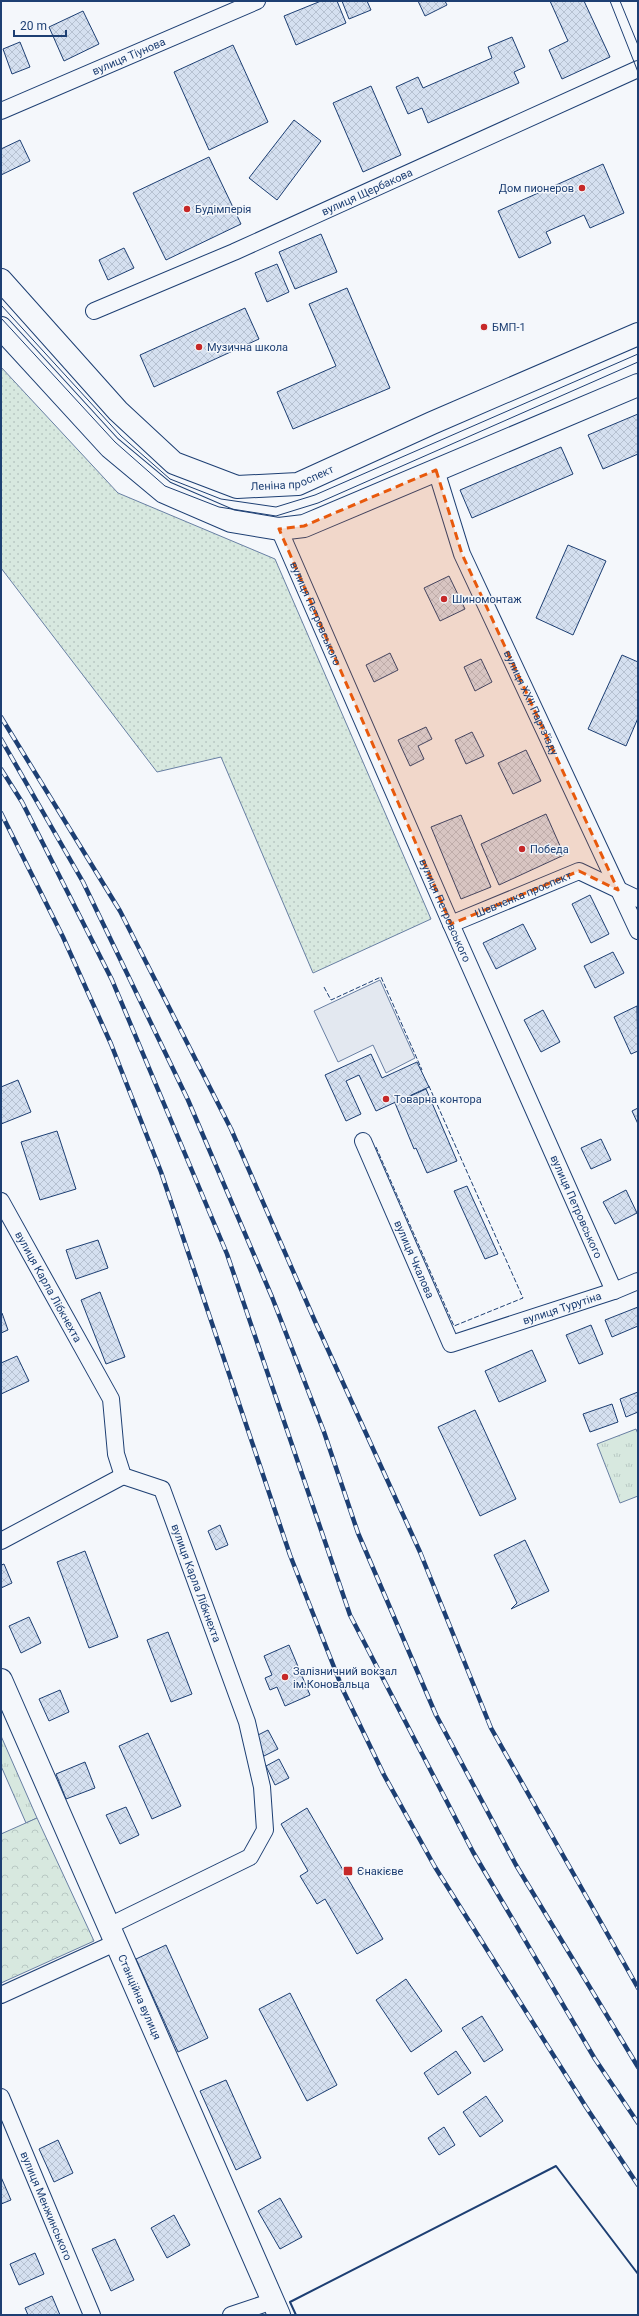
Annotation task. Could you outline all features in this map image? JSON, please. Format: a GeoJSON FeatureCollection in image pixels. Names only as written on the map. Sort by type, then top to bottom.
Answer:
{"type":"FeatureCollection","features":[{"type":"Feature","properties":{"kind":"street","name":"вулиця Тіунова"},"geometry":{"type":"LineString","coordinates":[[1,111],[250,3]]}},
{"type":"Feature","properties":{"kind":"street","name":"вулиця Щербакова"},"geometry":{"type":"LineString","coordinates":[[94,311],[234,252],[638,69]]}},
{"type":"Feature","properties":{"kind":"street","name":"Леніна проспект"},"geometry":{"type":"LineString","coordinates":[[1,280],[118,411],[174,463],[237,487],[298,484],[432,422],[638,334]]}},
{"type":"Feature","properties":{"kind":"street"},"geometry":{"type":"LineString","coordinates":[[1,328],[110,446],[164,492],[231,522],[279,529],[304,526],[638,385]]}},
{"type":"Feature","properties":{"kind":"street","name":"вулиця XXII Партз'їзду"},"geometry":{"type":"LineString","coordinates":[[436,470],[462,554],[638,932]]}},
{"type":"Feature","properties":{"kind":"street","name":"вулиця Петровського"},"geometry":{"type":"LineString","coordinates":[[279,529],[450,924],[614,1291]]}},
{"type":"Feature","properties":{"kind":"street","name":"Шевченка проспект"},"geometry":{"type":"LineString","coordinates":[[450,924],[579,871],[638,899]]}},
{"type":"Feature","properties":{"kind":"street","name":"вулиця Чкалова"},"geometry":{"type":"LineString","coordinates":[[363,1141],[451,1344],[486,1334]]}},
{"type":"Feature","properties":{"kind":"street","name":"вулиця Карла Лібкнехта"},"geometry":{"type":"LineString","coordinates":[[1,1201],[111,1399],[116,1454],[124,1476],[162,1489],[247,1722],[262,1787],[265,1830],[250,1857],[112,1935]]}},
{"type":"Feature","properties":{"kind":"street","name":"вулиця Турутіна"},"geometry":{"type":"LineString","coordinates":[[486,1334],[614,1291],[638,1281]]}},
{"type":"Feature","properties":{"kind":"street"},"geometry":{"type":"LineString","coordinates":[[1,1541],[124,1476]]}},
{"type":"Feature","properties":{"kind":"street","name":"Станційна вулиця"},"geometry":{"type":"LineString","coordinates":[[1,1680],[276,2308]]}},
{"type":"Feature","properties":{"kind":"street"},"geometry":{"type":"LineString","coordinates":[[1,1995],[112,1935]]}},
{"type":"Feature","properties":{"kind":"street","name":"вулиця Менжинського"},"geometry":{"type":"LineString","coordinates":[[1,2097],[92,2315]]}},
{"type":"Feature","properties":{"kind":"street"},"geometry":{"type":"LineString","coordinates":[[231,2315],[276,2308]]}},
{"type":"Feature","properties":{"kind":"highlighted area"},"geometry":{"type":"Polygon","coordinates":[[[436,470],[462,554],[618,890],[579,871],[451,924],[279,529],[304,526],[436,470]]]}},
{"type":"Feature","properties":{"kind":"green space"},"geometry":{"type":"Polygon","coordinates":[[[1,367],[118,493],[275,559],[431,919],[313,973],[221,757],[157,772],[1,568],[1,367]]]}},
{"type":"Feature","properties":{"kind":"green space"},"geometry":{"type":"Polygon","coordinates":[[[636,1429],[638,1434],[638,1496],[620,1503],[597,1444],[636,1429]]]}},
{"type":"Feature","properties":{"kind":"green space"},"geometry":{"type":"Polygon","coordinates":[[[1,1736],[37,1818],[26,1823],[1,1766],[1,1736]]]}},
{"type":"Feature","properties":{"kind":"green space"},"geometry":{"type":"Polygon","coordinates":[[[37,1818],[94,1941],[1,1983],[1,1834],[37,1818]]]}},
{"type":"Feature","properties":{"kind":"shaded area"},"geometry":{"type":"Polygon","coordinates":[[[380,980],[415,1058],[386,1073],[373,1045],[338,1062],[314,1011],[380,980]]]}},
{"type":"Feature","properties":{"kind":"building"},"geometry":{"type":"Polygon","coordinates":[[[321,1],[337,1],[346,23],[296,45],[284,16],[321,1]]]}},
{"type":"Feature","properties":{"kind":"building"},"geometry":{"type":"Polygon","coordinates":[[[342,1],[367,1],[371,10],[349,19],[342,1]]]}},
{"type":"Feature","properties":{"kind":"building"},"geometry":{"type":"Polygon","coordinates":[[[418,1],[445,1],[447,5],[425,16],[418,1]]]}},
{"type":"Feature","properties":{"kind":"building"},"geometry":{"type":"Polygon","coordinates":[[[550,1],[584,1],[610,57],[562,79],[549,50],[568,41],[550,1]]]}},
{"type":"Feature","properties":{"kind":"building"},"geometry":{"type":"Polygon","coordinates":[[[83,11],[99,44],[64,61],[49,27],[83,11]]]}},
{"type":"Feature","properties":{"kind":"building"},"geometry":{"type":"Polygon","coordinates":[[[512,37],[525,67],[514,72],[519,83],[428,123],[422,108],[408,114],[396,87],[418,77],[423,88],[492,58],[488,47],[512,37]]]}},
{"type":"Feature","properties":{"kind":"building"},"geometry":{"type":"Polygon","coordinates":[[[20,42],[30,67],[12,74],[3,49],[20,42]]]}},
{"type":"Feature","properties":{"kind":"building"},"geometry":{"type":"Polygon","coordinates":[[[233,45],[268,122],[209,150],[174,72],[233,45]]]}},
{"type":"Feature","properties":{"kind":"building"},"geometry":{"type":"Polygon","coordinates":[[[371,86],[401,155],[363,172],[333,103],[371,86]]]}},
{"type":"Feature","properties":{"kind":"building","name":"Будімперія"},"geometry":{"type":"Polygon","coordinates":[[[294,120],[321,141],[277,200],[249,178],[294,120]]]}},
{"type":"Feature","properties":{"kind":"building"},"geometry":{"type":"Polygon","coordinates":[[[20,140],[30,161],[1,175],[1,149],[20,140]]]}},
{"type":"Feature","properties":{"kind":"building","name":"Будімперія"},"geometry":{"type":"Polygon","coordinates":[[[209,157],[241,224],[166,260],[133,193],[209,157]]]}},
{"type":"Feature","properties":{"kind":"building","name":"Дом пионеров"},"geometry":{"type":"Polygon","coordinates":[[[603,164],[624,213],[590,228],[584,215],[546,232],[551,243],[519,258],[498,211],[603,164]]]}},
{"type":"Feature","properties":{"kind":"building"},"geometry":{"type":"Polygon","coordinates":[[[321,234],[337,272],[295,289],[279,252],[321,234]]]}},
{"type":"Feature","properties":{"kind":"building"},"geometry":{"type":"Polygon","coordinates":[[[124,248],[134,268],[108,280],[99,260],[124,248]]]}},
{"type":"Feature","properties":{"kind":"building"},"geometry":{"type":"Polygon","coordinates":[[[277,264],[289,292],[267,302],[255,273],[277,264]]]}},
{"type":"Feature","properties":{"kind":"building"},"geometry":{"type":"Polygon","coordinates":[[[347,288],[390,388],[293,429],[277,392],[336,366],[309,304],[347,288]]]}},
{"type":"Feature","properties":{"kind":"building","name":"Музична школа"},"geometry":{"type":"Polygon","coordinates":[[[245,308],[259,339],[154,387],[140,355],[245,308]]]}},
{"type":"Feature","properties":{"kind":"building"},"geometry":{"type":"Polygon","coordinates":[[[638,414],[638,454],[603,469],[588,435],[638,414]]]}},
{"type":"Feature","properties":{"kind":"building"},"geometry":{"type":"Polygon","coordinates":[[[561,447],[573,474],[472,518],[460,490],[561,447]]]}},
{"type":"Feature","properties":{"kind":"building"},"geometry":{"type":"Polygon","coordinates":[[[568,545],[606,561],[573,635],[536,618],[568,545]]]}},
{"type":"Feature","properties":{"kind":"building","name":"Шиномонтаж"},"geometry":{"type":"Polygon","coordinates":[[[449,576],[465,609],[440,621],[424,588],[449,576]]]}},
{"type":"Feature","properties":{"kind":"building"},"geometry":{"type":"Polygon","coordinates":[[[390,653],[398,670],[374,682],[366,665],[390,653]]]}},
{"type":"Feature","properties":{"kind":"building"},"geometry":{"type":"Polygon","coordinates":[[[622,655],[638,662],[638,718],[626,746],[588,729],[622,655]]]}},
{"type":"Feature","properties":{"kind":"building"},"geometry":{"type":"Polygon","coordinates":[[[481,659],[492,682],[475,691],[464,667],[481,659]]]}},
{"type":"Feature","properties":{"kind":"building"},"geometry":{"type":"Polygon","coordinates":[[[426,727],[432,739],[418,746],[424,759],[410,766],[398,740],[426,727]]]}},
{"type":"Feature","properties":{"kind":"building"},"geometry":{"type":"Polygon","coordinates":[[[472,732],[484,756],[466,764],[455,740],[472,732]]]}},
{"type":"Feature","properties":{"kind":"building"},"geometry":{"type":"Polygon","coordinates":[[[526,750],[541,781],[513,794],[498,763],[526,750]]]}},
{"type":"Feature","properties":{"kind":"building","name":"Победа"},"geometry":{"type":"Polygon","coordinates":[[[546,814],[564,855],[499,885],[481,844],[546,814]]]}},
{"type":"Feature","properties":{"kind":"building"},"geometry":{"type":"Polygon","coordinates":[[[461,815],[491,887],[461,899],[431,827],[461,815]]]}},
{"type":"Feature","properties":{"kind":"building"},"geometry":{"type":"Polygon","coordinates":[[[590,895],[609,934],[591,943],[572,904],[590,895]]]}},
{"type":"Feature","properties":{"kind":"building"},"geometry":{"type":"Polygon","coordinates":[[[523,924],[536,949],[496,969],[483,943],[523,924]]]}},
{"type":"Feature","properties":{"kind":"building"},"geometry":{"type":"Polygon","coordinates":[[[613,952],[624,973],[595,988],[584,966],[613,952]]]}},
{"type":"Feature","properties":{"kind":"building"},"geometry":{"type":"Polygon","coordinates":[[[637,1006],[638,1051],[631,1054],[614,1017],[637,1006]]]}},
{"type":"Feature","properties":{"kind":"building"},"geometry":{"type":"Polygon","coordinates":[[[543,1010],[560,1042],[541,1052],[524,1020],[543,1010]]]}},
{"type":"Feature","properties":{"kind":"building","name":"Товарна контора"},"geometry":{"type":"Polygon","coordinates":[[[371,1054],[382,1078],[417,1062],[429,1087],[376,1111],[359,1075],[346,1081],[361,1114],[346,1121],[325,1075],[371,1054]]]}},
{"type":"Feature","properties":{"kind":"building"},"geometry":{"type":"Polygon","coordinates":[[[18,1080],[31,1112],[1,1124],[1,1087],[18,1080]]]}},
{"type":"Feature","properties":{"kind":"building"},"geometry":{"type":"Polygon","coordinates":[[[426,1089],[457,1161],[427,1173],[416,1148],[414,1149],[395,1103],[426,1089]]]}},
{"type":"Feature","properties":{"kind":"building"},"geometry":{"type":"Polygon","coordinates":[[[638,1108],[638,1124],[632,1111],[638,1108]]]}},
{"type":"Feature","properties":{"kind":"building"},"geometry":{"type":"Polygon","coordinates":[[[57,1131],[76,1189],[40,1200],[21,1142],[57,1131]]]}},
{"type":"Feature","properties":{"kind":"building"},"geometry":{"type":"Polygon","coordinates":[[[601,1139],[611,1160],[591,1169],[581,1148],[601,1139]]]}},
{"type":"Feature","properties":{"kind":"building"},"geometry":{"type":"Polygon","coordinates":[[[467,1186],[498,1254],[485,1259],[454,1191],[467,1186]]]}},
{"type":"Feature","properties":{"kind":"building"},"geometry":{"type":"Polygon","coordinates":[[[626,1190],[637,1213],[615,1224],[603,1202],[626,1190]]]}},
{"type":"Feature","properties":{"kind":"building"},"geometry":{"type":"Polygon","coordinates":[[[98,1240],[108,1268],[76,1279],[66,1250],[98,1240]]]}},
{"type":"Feature","properties":{"kind":"building"},"geometry":{"type":"Polygon","coordinates":[[[100,1292],[125,1357],[106,1364],[81,1300],[100,1292]]]}},
{"type":"Feature","properties":{"kind":"building"},"geometry":{"type":"Polygon","coordinates":[[[638,1307],[638,1326],[612,1337],[605,1320],[638,1307]]]}},
{"type":"Feature","properties":{"kind":"building"},"geometry":{"type":"Polygon","coordinates":[[[2,1313],[8,1330],[1,1333],[1,1314],[2,1313]]]}},
{"type":"Feature","properties":{"kind":"building"},"geometry":{"type":"Polygon","coordinates":[[[591,1325],[603,1354],[579,1364],[566,1335],[591,1325]]]}},
{"type":"Feature","properties":{"kind":"building"},"geometry":{"type":"Polygon","coordinates":[[[532,1350],[546,1381],[499,1402],[485,1371],[532,1350]]]}},
{"type":"Feature","properties":{"kind":"building"},"geometry":{"type":"Polygon","coordinates":[[[17,1356],[29,1381],[1,1394],[1,1363],[17,1356]]]}},
{"type":"Feature","properties":{"kind":"building"},"geometry":{"type":"Polygon","coordinates":[[[638,1392],[638,1412],[626,1417],[620,1399],[638,1392]]]}},
{"type":"Feature","properties":{"kind":"building"},"geometry":{"type":"Polygon","coordinates":[[[612,1404],[618,1422],[590,1432],[583,1414],[612,1404]]]}},
{"type":"Feature","properties":{"kind":"building"},"geometry":{"type":"Polygon","coordinates":[[[475,1410],[516,1499],[480,1516],[438,1427],[475,1410]]]}},
{"type":"Feature","properties":{"kind":"building"},"geometry":{"type":"Polygon","coordinates":[[[220,1525],[228,1545],[216,1550],[208,1531],[220,1525]]]}},
{"type":"Feature","properties":{"kind":"building"},"geometry":{"type":"Polygon","coordinates":[[[525,1540],[549,1591],[511,1609],[517,1603],[494,1555],[525,1540]]]}},
{"type":"Feature","properties":{"kind":"building"},"geometry":{"type":"Polygon","coordinates":[[[85,1551],[118,1637],[89,1648],[57,1562],[85,1551]]]}},
{"type":"Feature","properties":{"kind":"building"},"geometry":{"type":"Polygon","coordinates":[[[4,1564],[12,1583],[1,1588],[1,1565],[4,1564]]]}},
{"type":"Feature","properties":{"kind":"building"},"geometry":{"type":"Polygon","coordinates":[[[29,1617],[41,1643],[21,1653],[9,1626],[29,1617]]]}},
{"type":"Feature","properties":{"kind":"building"},"geometry":{"type":"Polygon","coordinates":[[[168,1632],[192,1694],[171,1702],[147,1640],[168,1632]]]}},
{"type":"Feature","properties":{"kind":"building","name":"Залізничний вокзал ім.Коновальца"},"geometry":{"type":"Polygon","coordinates":[[[289,1645],[310,1695],[285,1706],[277,1687],[270,1690],[265,1678],[272,1675],[264,1656],[289,1645]]]}},
{"type":"Feature","properties":{"kind":"building"},"geometry":{"type":"Polygon","coordinates":[[[60,1690],[69,1712],[49,1721],[39,1699],[60,1690]]]}},
{"type":"Feature","properties":{"kind":"building"},"geometry":{"type":"Polygon","coordinates":[[[268,1730],[278,1749],[264,1756],[254,1737],[268,1730]]]}},
{"type":"Feature","properties":{"kind":"building"},"geometry":{"type":"Polygon","coordinates":[[[148,1733],[181,1806],[152,1819],[119,1746],[148,1733]]]}},
{"type":"Feature","properties":{"kind":"building"},"geometry":{"type":"Polygon","coordinates":[[[279,1759],[289,1778],[275,1785],[266,1766],[279,1759]]]}},
{"type":"Feature","properties":{"kind":"building"},"geometry":{"type":"Polygon","coordinates":[[[85,1762],[95,1788],[66,1799],[56,1774],[85,1762]]]}},
{"type":"Feature","properties":{"kind":"building"},"geometry":{"type":"Polygon","coordinates":[[[126,1807],[139,1835],[120,1844],[106,1815],[126,1807]]]}},
{"type":"Feature","properties":{"kind":"building"},"geometry":{"type":"Polygon","coordinates":[[[307,1808],[383,1939],[357,1954],[325,1899],[317,1904],[300,1876],[308,1871],[281,1824],[307,1808]]]}},
{"type":"Feature","properties":{"kind":"building"},"geometry":{"type":"Polygon","coordinates":[[[166,1945],[208,2038],[178,2052],[136,1959],[166,1945]]]}},
{"type":"Feature","properties":{"kind":"building"},"geometry":{"type":"Polygon","coordinates":[[[406,1979],[442,2031],[411,2052],[376,2000],[406,1979]]]}},
{"type":"Feature","properties":{"kind":"building"},"geometry":{"type":"Polygon","coordinates":[[[290,1993],[337,2085],[307,2101],[259,2009],[290,1993]]]}},
{"type":"Feature","properties":{"kind":"building"},"geometry":{"type":"Polygon","coordinates":[[[482,2016],[503,2050],[484,2062],[462,2028],[482,2016]]]}},
{"type":"Feature","properties":{"kind":"building"},"geometry":{"type":"Polygon","coordinates":[[[456,2051],[471,2073],[438,2095],[424,2073],[456,2051]]]}},
{"type":"Feature","properties":{"kind":"building"},"geometry":{"type":"Polygon","coordinates":[[[226,2080],[261,2158],[236,2170],[200,2091],[226,2080]]]}},
{"type":"Feature","properties":{"kind":"building"},"geometry":{"type":"Polygon","coordinates":[[[486,2096],[503,2121],[480,2137],[463,2112],[486,2096]]]}},
{"type":"Feature","properties":{"kind":"building"},"geometry":{"type":"Polygon","coordinates":[[[444,2127],[455,2145],[439,2155],[428,2138],[444,2127]]]}},
{"type":"Feature","properties":{"kind":"building"},"geometry":{"type":"Polygon","coordinates":[[[58,2140],[73,2173],[54,2182],[39,2149],[58,2140]]]}},
{"type":"Feature","properties":{"kind":"building"},"geometry":{"type":"Polygon","coordinates":[[[1,2177],[11,2200],[1,2204],[1,2177]]]}},
{"type":"Feature","properties":{"kind":"building"},"geometry":{"type":"Polygon","coordinates":[[[280,2198],[302,2237],[280,2249],[258,2211],[280,2198]]]}},
{"type":"Feature","properties":{"kind":"building"},"geometry":{"type":"Polygon","coordinates":[[[174,2215],[190,2245],[167,2258],[151,2228],[174,2215]]]}},
{"type":"Feature","properties":{"kind":"building"},"geometry":{"type":"Polygon","coordinates":[[[115,2239],[134,2280],[111,2291],[92,2249],[115,2239]]]}},
{"type":"Feature","properties":{"kind":"building"},"geometry":{"type":"Polygon","coordinates":[[[35,2253],[44,2274],[19,2285],[10,2264],[35,2253]]]}},
{"type":"Feature","properties":{"kind":"building"},"geometry":{"type":"Polygon","coordinates":[[[52,2296],[60,2315],[28,2315],[25,2308],[52,2296]]]}},
{"type":"Feature","properties":{"kind":"tram line"},"geometry":{"type":"LineString","coordinates":[[610,1],[638,72]]}},
{"type":"Feature","properties":{"kind":"tram line"},"geometry":{"type":"LineString","coordinates":[[620,1],[638,45]]}},
{"type":"Feature","properties":{"kind":"tram line"},"geometry":{"type":"LineString","coordinates":[[1,305],[121,436],[170,479],[221,499],[276,507],[315,495],[638,354]]}},
{"type":"Feature","properties":{"kind":"tram line"},"geometry":{"type":"LineString","coordinates":[[1,318],[115,442],[165,486],[219,507],[276,516],[318,503],[638,362]]}},
{"type":"Feature","properties":{"kind":"railway"},"geometry":{"type":"LineString","coordinates":[[1,717],[120,911],[231,1129],[314,1319],[420,1552],[491,1728],[638,1988]]}},
{"type":"Feature","properties":{"kind":"railway"},"geometry":{"type":"LineString","coordinates":[[1,739],[83,882],[188,1100],[272,1297],[324,1432],[358,1533],[436,1715],[516,1865],[638,2067]]}},
{"type":"Feature","properties":{"kind":"railway"},"geometry":{"type":"LineString","coordinates":[[1,769],[22,802],[112,980],[227,1254],[350,1615],[473,1852],[595,2059],[638,2123]]}},
{"type":"Feature","properties":{"kind":"railway"},"geometry":{"type":"LineString","coordinates":[[1,813],[63,937],[111,1044],[161,1172],[290,1555],[343,1690],[384,1775],[435,1867],[586,2107],[638,2185]]}},
{"type":"Feature","properties":{"kind":"fence"},"geometry":{"type":"LineString","coordinates":[[324,987],[331,1000],[381,977],[422,1070]]}},
{"type":"Feature","properties":{"kind":"fence"},"geometry":{"type":"LineString","coordinates":[[376,1147],[454,1326],[523,1298],[428,1084]]}},
{"type":"Feature","properties":{"kind":"wall"},"geometry":{"type":"LineString","coordinates":[[296,2315],[290,2302],[556,2166],[638,2274]]}},
{"type":"Feature","properties":{"kind":"place","name":"Дом пионеров"},"geometry":{"type":"Point","coordinates":[582,188]}},
{"type":"Feature","properties":{"kind":"place","name":"Будімперія"},"geometry":{"type":"Point","coordinates":[187,209]}},
{"type":"Feature","properties":{"kind":"place","name":"БМП-1"},"geometry":{"type":"Point","coordinates":[484,327]}},
{"type":"Feature","properties":{"kind":"place","name":"Музична школа"},"geometry":{"type":"Point","coordinates":[199,347]}},
{"type":"Feature","properties":{"kind":"place","name":"Шиномонтаж"},"geometry":{"type":"Point","coordinates":[444,599]}},
{"type":"Feature","properties":{"kind":"place","name":"Победа"},"geometry":{"type":"Point","coordinates":[522,849]}},
{"type":"Feature","properties":{"kind":"place","name":"Товарна контора"},"geometry":{"type":"Point","coordinates":[386,1099]}},
{"type":"Feature","properties":{"kind":"place","name":"Залізничний вокзал ім.Коновальца"},"geometry":{"type":"Point","coordinates":[285,1677]}},
{"type":"Feature","properties":{"kind":"place","name":"Єнакієве"},"geometry":{"type":"Point","coordinates":[348,1871]}}]}
